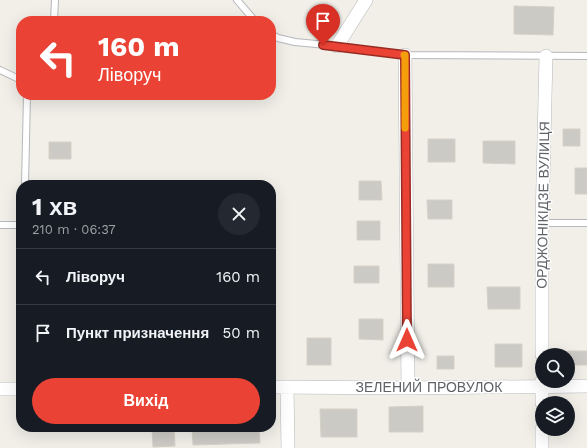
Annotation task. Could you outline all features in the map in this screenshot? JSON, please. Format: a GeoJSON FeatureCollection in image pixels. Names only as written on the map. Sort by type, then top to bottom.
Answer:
{"type":"FeatureCollection","features":[{"type":"Feature","properties":{"kind":"street"},"geometry":{"type":"LineString","coordinates":[[337,46],[366,0]]}},
{"type":"Feature","properties":{"kind":"street"},"geometry":{"type":"LineString","coordinates":[[405,55],[408,388]]}},
{"type":"Feature","properties":{"kind":"street","name":"ОРДЖОНІКІДЗЕ ВУЛИЦЯ"},"geometry":{"type":"LineString","coordinates":[[542,348],[542,223],[546,56]]}},
{"type":"Feature","properties":{"kind":"street","name":"ЗЕЛЕНИЙ ПРОВУЛОК"},"geometry":{"type":"LineString","coordinates":[[276,388],[408,388],[535,384]]}},
{"type":"Feature","properties":{"kind":"street","name":"ЗЕЛЕНИЙ ПРОВУЛОК"},"geometry":{"type":"LineString","coordinates":[[575,385],[587,386]]}},
{"type":"Feature","properties":{"kind":"street"},"geometry":{"type":"LineString","coordinates":[[287,387],[288,448]]}},
{"type":"Feature","properties":{"kind":"street"},"geometry":{"type":"LineString","coordinates":[[0,389],[16,388]]}},
{"type":"Feature","properties":{"kind":"street"},"geometry":{"type":"LineString","coordinates":[[542,436],[542,448]]}},
{"type":"Feature","properties":{"kind":"lane"},"geometry":{"type":"LineString","coordinates":[[54,16],[55,0]]}},
{"type":"Feature","properties":{"kind":"lane"},"geometry":{"type":"LineString","coordinates":[[237,0],[251,16]]}},
{"type":"Feature","properties":{"kind":"lane"},"geometry":{"type":"LineString","coordinates":[[276,37],[294,42],[405,55],[587,56]]}},
{"type":"Feature","properties":{"kind":"lane"},"geometry":{"type":"LineString","coordinates":[[0,70],[16,78]]}},
{"type":"Feature","properties":{"kind":"lane"},"geometry":{"type":"LineString","coordinates":[[25,180],[27,100]]}},
{"type":"Feature","properties":{"kind":"lane"},"geometry":{"type":"LineString","coordinates":[[542,223],[587,223]]}},
{"type":"Feature","properties":{"kind":"lane"},"geometry":{"type":"LineString","coordinates":[[0,225],[16,225]]}},
{"type":"Feature","properties":{"kind":"building"},"geometry":{"type":"Polygon","coordinates":[[[514,6],[554,7],[553,35],[514,34],[514,6]]]}},
{"type":"Feature","properties":{"kind":"building"},"geometry":{"type":"Polygon","coordinates":[[[563,129],[580,129],[580,146],[563,146],[563,129]]]}},
{"type":"Feature","properties":{"kind":"building"},"geometry":{"type":"Polygon","coordinates":[[[428,139],[455,139],[455,162],[428,162],[428,139]]]}},
{"type":"Feature","properties":{"kind":"building"},"geometry":{"type":"Polygon","coordinates":[[[483,141],[515,141],[515,164],[483,163],[483,141]]]}},
{"type":"Feature","properties":{"kind":"building"},"geometry":{"type":"Polygon","coordinates":[[[49,142],[71,142],[71,159],[49,159],[49,142]]]}},
{"type":"Feature","properties":{"kind":"building"},"geometry":{"type":"Polygon","coordinates":[[[575,168],[587,168],[587,194],[575,194],[575,168]]]}},
{"type":"Feature","properties":{"kind":"building"},"geometry":{"type":"Polygon","coordinates":[[[359,181],[381,181],[382,200],[359,200],[359,181]]]}},
{"type":"Feature","properties":{"kind":"building"},"geometry":{"type":"Polygon","coordinates":[[[427,200],[452,200],[452,219],[428,219],[427,200]]]}},
{"type":"Feature","properties":{"kind":"building"},"geometry":{"type":"Polygon","coordinates":[[[357,221],[380,221],[380,240],[357,240],[357,221]]]}},
{"type":"Feature","properties":{"kind":"building"},"geometry":{"type":"Polygon","coordinates":[[[428,264],[454,264],[454,287],[428,287],[428,264]]]}},
{"type":"Feature","properties":{"kind":"building"},"geometry":{"type":"Polygon","coordinates":[[[354,266],[379,266],[379,283],[354,283],[354,266]]]}},
{"type":"Feature","properties":{"kind":"building"},"geometry":{"type":"Polygon","coordinates":[[[487,287],[520,287],[520,309],[488,309],[487,287]]]}},
{"type":"Feature","properties":{"kind":"building"},"geometry":{"type":"Polygon","coordinates":[[[359,319],[383,319],[383,340],[359,339],[359,319]]]}},
{"type":"Feature","properties":{"kind":"building"},"geometry":{"type":"Polygon","coordinates":[[[307,338],[331,338],[331,365],[307,365],[307,338]]]}},
{"type":"Feature","properties":{"kind":"building"},"geometry":{"type":"Polygon","coordinates":[[[495,344],[522,344],[522,367],[495,367],[495,344]]]}},
{"type":"Feature","properties":{"kind":"building"},"geometry":{"type":"Polygon","coordinates":[[[575,351],[587,351],[587,365],[575,365],[575,351]]]}},
{"type":"Feature","properties":{"kind":"building"},"geometry":{"type":"Polygon","coordinates":[[[437,356],[454,356],[454,369],[437,369],[437,356]]]}},
{"type":"Feature","properties":{"kind":"building"},"geometry":{"type":"Polygon","coordinates":[[[423,406],[423,432],[389,432],[389,407],[423,406]]]}},
{"type":"Feature","properties":{"kind":"building"},"geometry":{"type":"Polygon","coordinates":[[[320,409],[357,409],[357,437],[321,437],[320,409]]]}},
{"type":"Feature","properties":{"kind":"building"},"geometry":{"type":"Polygon","coordinates":[[[152,432],[174,432],[175,446],[153,447],[152,432]]]}},
{"type":"Feature","properties":{"kind":"building"},"geometry":{"type":"Polygon","coordinates":[[[192,432],[259,432],[260,443],[193,445],[192,432]]]}},
{"type":"Feature","properties":{"kind":"slow traffic"},"geometry":{"type":"LineString","coordinates":[[404,55],[405,128]]}},
{"type":"Feature","properties":{"kind":"route"},"geometry":{"type":"LineString","coordinates":[[323,45],[405,55],[407,340]]}}]}
